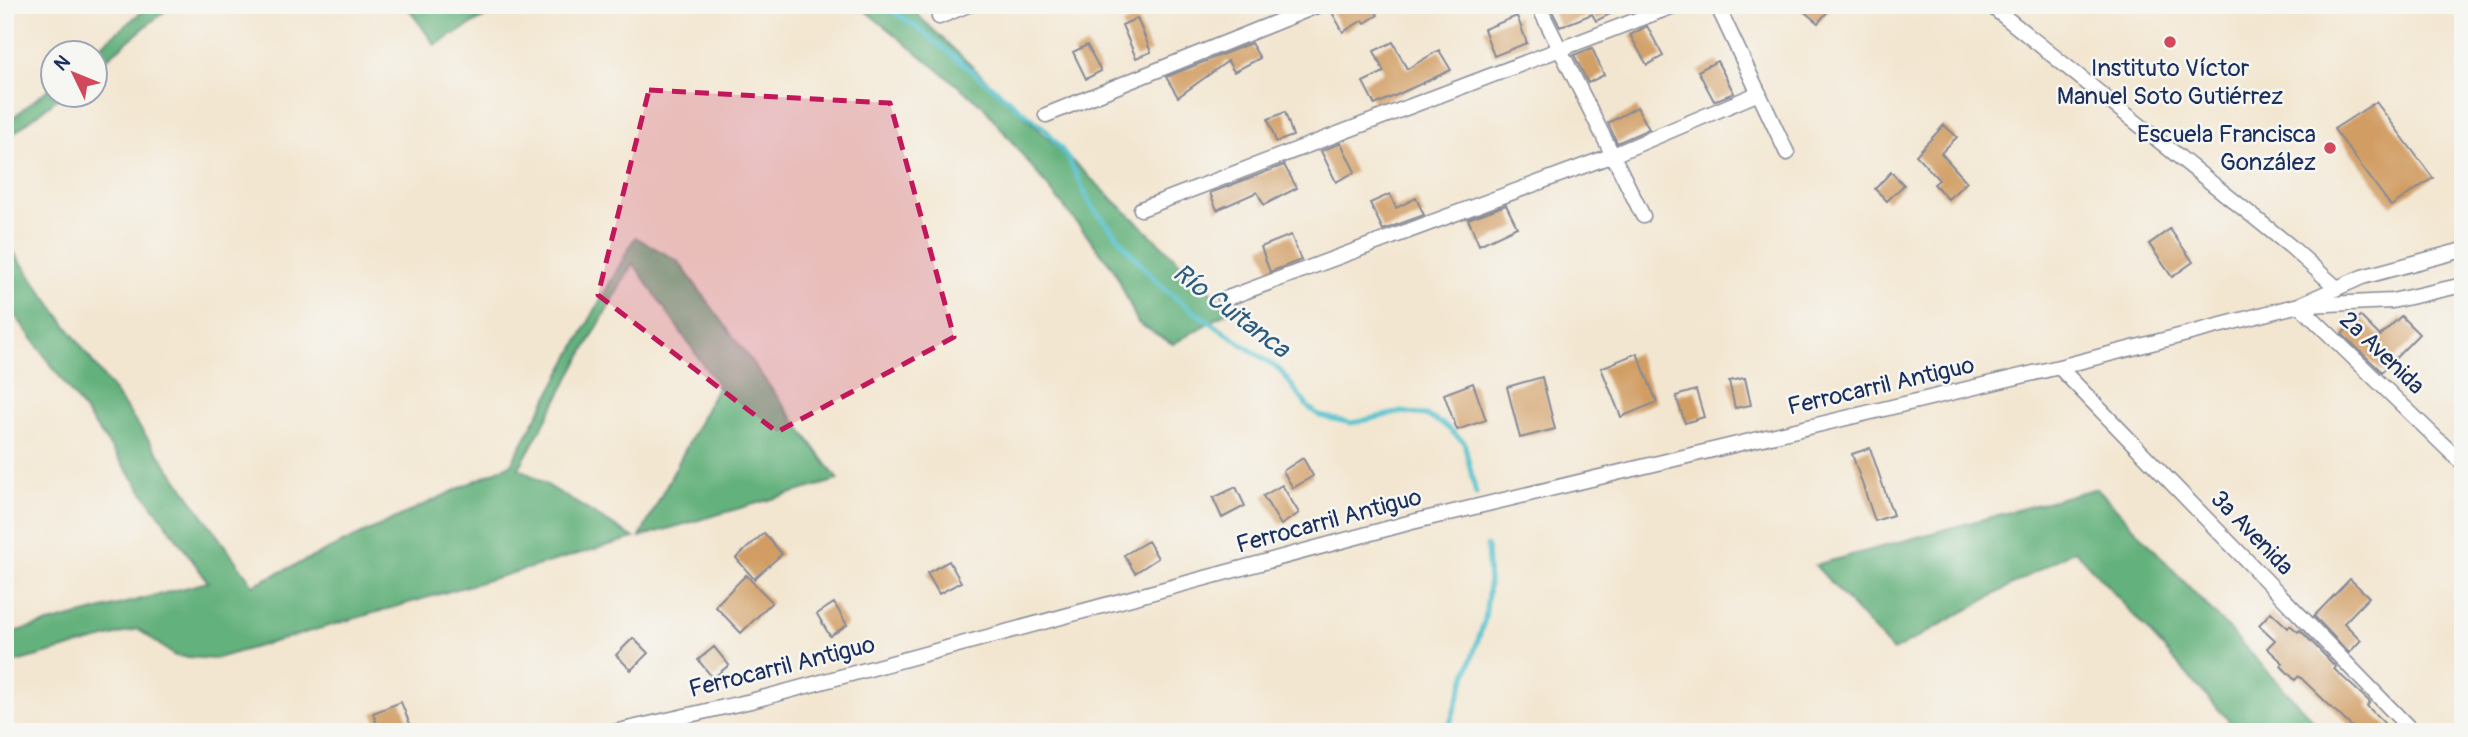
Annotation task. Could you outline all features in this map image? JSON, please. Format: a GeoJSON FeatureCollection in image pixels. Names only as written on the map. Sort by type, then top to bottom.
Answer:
{"type":"FeatureCollection","features":[{"type":"Feature","properties":{"kind":"street"},"geometry":{"type":"LineString","coordinates":[[939,17],[968,5]]}},
{"type":"Feature","properties":{"kind":"street"},"geometry":{"type":"LineString","coordinates":[[1046,115],[1319,5]]}},
{"type":"Feature","properties":{"kind":"street"},"geometry":{"type":"LineString","coordinates":[[1538,5],[1643,216]]}},
{"type":"Feature","properties":{"kind":"street"},"geometry":{"type":"LineString","coordinates":[[1141,209],[1676,5]]}},
{"type":"Feature","properties":{"kind":"street"},"geometry":{"type":"LineString","coordinates":[[1717,5],[1787,153]]}},
{"type":"Feature","properties":{"kind":"street"},"geometry":{"type":"LineString","coordinates":[[1990,5],[2279,237],[2337,288]]}},
{"type":"Feature","properties":{"kind":"street"},"geometry":{"type":"LineString","coordinates":[[1225,299],[1613,155],[1759,93]]}},
{"type":"Feature","properties":{"kind":"street"},"geometry":{"type":"LineString","coordinates":[[2299,305],[2362,277],[2463,250]]}},
{"type":"Feature","properties":{"kind":"street"},"geometry":{"type":"LineString","coordinates":[[2299,305],[2392,301],[2463,285]]}},
{"type":"Feature","properties":{"kind":"street","name":"Ferrocarril Antiguo"},"geometry":{"type":"LineString","coordinates":[[614,732],[751,701],[1412,522],[2059,366],[2299,305]]}},
{"type":"Feature","properties":{"kind":"street","name":"2a Avenida"},"geometry":{"type":"LineString","coordinates":[[2299,305],[2463,464]]}},
{"type":"Feature","properties":{"kind":"street","name":"3a Avenida"},"geometry":{"type":"LineString","coordinates":[[2059,366],[2413,732]]}},
{"type":"Feature","properties":{"kind":"highlighted area"},"geometry":{"type":"Polygon","coordinates":[[[649,90],[890,103],[954,337],[777,432],[598,295],[649,90]]]}},
{"type":"Feature","properties":{"kind":"green space"},"geometry":{"type":"Polygon","coordinates":[[[150,5],[172,5],[108,57],[108,40],[150,5]]]}},
{"type":"Feature","properties":{"kind":"green space"},"geometry":{"type":"Polygon","coordinates":[[[406,5],[506,5],[435,45],[406,5]]]}},
{"type":"Feature","properties":{"kind":"green space"},"geometry":{"type":"Polygon","coordinates":[[[858,5],[907,5],[1230,310],[1173,344],[1138,323],[1114,269],[983,106],[858,5]]]}},
{"type":"Feature","properties":{"kind":"green space"},"geometry":{"type":"Polygon","coordinates":[[[38,97],[38,108],[46,108],[5,140],[5,124],[38,97]]]}},
{"type":"Feature","properties":{"kind":"green space"},"geometry":{"type":"Polygon","coordinates":[[[635,237],[678,261],[838,480],[640,537],[718,386],[633,263],[519,468],[634,538],[214,659],[175,656],[138,629],[5,665],[5,634],[208,582],[5,301],[5,240],[253,585],[511,464],[635,237]]]}},
{"type":"Feature","properties":{"kind":"green space"},"geometry":{"type":"Polygon","coordinates":[[[2097,488],[2324,732],[2239,732],[2075,550],[1893,651],[1815,565],[2097,488]]]}},
{"type":"Feature","properties":{"kind":"building"},"geometry":{"type":"Polygon","coordinates":[[[1328,5],[1388,5],[1365,23],[1363,20],[1343,32],[1328,5]]]}},
{"type":"Feature","properties":{"kind":"building"},"geometry":{"type":"Polygon","coordinates":[[[1549,5],[1628,5],[1596,21],[1592,14],[1560,27],[1549,5]]]}},
{"type":"Feature","properties":{"kind":"building"},"geometry":{"type":"Polygon","coordinates":[[[1796,5],[1833,5],[1818,23],[1796,5]]]}},
{"type":"Feature","properties":{"kind":"building"},"geometry":{"type":"Polygon","coordinates":[[[1517,16],[1527,43],[1494,56],[1484,29],[1517,16]]]}},
{"type":"Feature","properties":{"kind":"building"},"geometry":{"type":"Polygon","coordinates":[[[1137,18],[1151,52],[1136,58],[1122,25],[1137,18]]]}},
{"type":"Feature","properties":{"kind":"building"},"geometry":{"type":"Polygon","coordinates":[[[1647,26],[1663,56],[1647,65],[1630,35],[1647,26]]]}},
{"type":"Feature","properties":{"kind":"building"},"geometry":{"type":"Polygon","coordinates":[[[1393,42],[1407,69],[1439,50],[1451,70],[1375,105],[1363,82],[1384,72],[1374,51],[1393,42]]]}},
{"type":"Feature","properties":{"kind":"building"},"geometry":{"type":"Polygon","coordinates":[[[1251,43],[1260,58],[1234,72],[1228,61],[1178,97],[1166,77],[1251,43]]]}},
{"type":"Feature","properties":{"kind":"building"},"geometry":{"type":"Polygon","coordinates":[[[1087,45],[1101,71],[1086,79],[1073,52],[1087,45]]]}},
{"type":"Feature","properties":{"kind":"building"},"geometry":{"type":"Polygon","coordinates":[[[1592,48],[1604,75],[1588,83],[1574,55],[1592,48]]]}},
{"type":"Feature","properties":{"kind":"building"},"geometry":{"type":"Polygon","coordinates":[[[1717,61],[1734,93],[1714,101],[1698,71],[1717,61]]]}},
{"type":"Feature","properties":{"kind":"building"},"geometry":{"type":"Polygon","coordinates":[[[2376,102],[2433,178],[2391,206],[2334,129],[2376,102]]]}},
{"type":"Feature","properties":{"kind":"building"},"geometry":{"type":"Polygon","coordinates":[[[1637,107],[1649,129],[1617,143],[1608,123],[1637,107]]]}},
{"type":"Feature","properties":{"kind":"building"},"geometry":{"type":"Polygon","coordinates":[[[1285,112],[1293,136],[1276,142],[1268,119],[1285,112]]]}},
{"type":"Feature","properties":{"kind":"building"},"geometry":{"type":"Polygon","coordinates":[[[1944,125],[1957,137],[1941,153],[1967,182],[1948,199],[1934,184],[1939,180],[1916,155],[1944,125]]]}},
{"type":"Feature","properties":{"kind":"building"},"geometry":{"type":"Polygon","coordinates":[[[1341,143],[1355,172],[1336,182],[1321,151],[1341,143]]]}},
{"type":"Feature","properties":{"kind":"building"},"geometry":{"type":"Polygon","coordinates":[[[1284,165],[1297,188],[1264,205],[1257,192],[1217,210],[1210,193],[1284,165]]]}},
{"type":"Feature","properties":{"kind":"building"},"geometry":{"type":"Polygon","coordinates":[[[1891,172],[1904,185],[1887,201],[1875,189],[1891,172]]]}},
{"type":"Feature","properties":{"kind":"building"},"geometry":{"type":"Polygon","coordinates":[[[1390,194],[1396,208],[1416,198],[1424,215],[1383,230],[1370,203],[1390,194]]]}},
{"type":"Feature","properties":{"kind":"building"},"geometry":{"type":"Polygon","coordinates":[[[1506,205],[1517,227],[1479,245],[1468,219],[1506,205]]]}},
{"type":"Feature","properties":{"kind":"building"},"geometry":{"type":"Polygon","coordinates":[[[2170,229],[2193,262],[2172,277],[2149,244],[2170,229]]]}},
{"type":"Feature","properties":{"kind":"building"},"geometry":{"type":"Polygon","coordinates":[[[1291,235],[1301,260],[1270,272],[1261,247],[1291,235]]]}},
{"type":"Feature","properties":{"kind":"building"},"geometry":{"type":"Polygon","coordinates":[[[2360,316],[2380,336],[2401,316],[2419,334],[2382,372],[2342,334],[2360,316]]]}},
{"type":"Feature","properties":{"kind":"building"},"geometry":{"type":"Polygon","coordinates":[[[1637,353],[1657,402],[1621,417],[1601,368],[1637,353]]]}},
{"type":"Feature","properties":{"kind":"building"},"geometry":{"type":"Polygon","coordinates":[[[1542,377],[1555,429],[1520,438],[1507,387],[1542,377]]]}},
{"type":"Feature","properties":{"kind":"building"},"geometry":{"type":"Polygon","coordinates":[[[1745,378],[1751,405],[1735,408],[1729,381],[1745,378]]]}},
{"type":"Feature","properties":{"kind":"building"},"geometry":{"type":"Polygon","coordinates":[[[1473,383],[1486,420],[1457,430],[1444,394],[1473,383]]]}},
{"type":"Feature","properties":{"kind":"building"},"geometry":{"type":"Polygon","coordinates":[[[1696,390],[1704,417],[1685,423],[1676,396],[1696,390]]]}},
{"type":"Feature","properties":{"kind":"building"},"geometry":{"type":"Polygon","coordinates":[[[1870,448],[1893,515],[1875,521],[1852,454],[1870,448]]]}},
{"type":"Feature","properties":{"kind":"building"},"geometry":{"type":"Polygon","coordinates":[[[1303,458],[1313,476],[1293,488],[1283,471],[1303,458]]]}},
{"type":"Feature","properties":{"kind":"building"},"geometry":{"type":"Polygon","coordinates":[[[1282,485],[1299,513],[1281,525],[1263,496],[1282,485]]]}},
{"type":"Feature","properties":{"kind":"building"},"geometry":{"type":"Polygon","coordinates":[[[1236,487],[1245,506],[1222,518],[1213,498],[1236,487]]]}},
{"type":"Feature","properties":{"kind":"building"},"geometry":{"type":"Polygon","coordinates":[[[764,533],[782,554],[754,579],[736,558],[764,533]]]}},
{"type":"Feature","properties":{"kind":"building"},"geometry":{"type":"Polygon","coordinates":[[[1148,541],[1158,558],[1135,573],[1124,555],[1148,541]]]}},
{"type":"Feature","properties":{"kind":"building"},"geometry":{"type":"Polygon","coordinates":[[[949,561],[961,582],[939,594],[927,573],[949,561]]]}},
{"type":"Feature","properties":{"kind":"building"},"geometry":{"type":"Polygon","coordinates":[[[746,575],[772,602],[741,633],[715,606],[746,575]]]}},
{"type":"Feature","properties":{"kind":"building"},"geometry":{"type":"Polygon","coordinates":[[[2350,579],[2369,597],[2344,623],[2361,640],[2349,653],[2314,616],[2350,579]]]}},
{"type":"Feature","properties":{"kind":"building"},"geometry":{"type":"Polygon","coordinates":[[[834,603],[847,625],[830,636],[817,614],[834,603]]]}},
{"type":"Feature","properties":{"kind":"building"},"geometry":{"type":"Polygon","coordinates":[[[2271,612],[2288,628],[2290,625],[2298,632],[2300,630],[2336,667],[2334,669],[2370,702],[2367,706],[2393,732],[2357,732],[2299,676],[2295,680],[2281,666],[2283,663],[2267,648],[2275,640],[2259,625],[2271,612]]]}},
{"type":"Feature","properties":{"kind":"building"},"geometry":{"type":"Polygon","coordinates":[[[633,638],[648,653],[631,670],[616,655],[633,638]]]}},
{"type":"Feature","properties":{"kind":"building"},"geometry":{"type":"Polygon","coordinates":[[[714,647],[729,665],[713,678],[698,660],[714,647]]]}},
{"type":"Feature","properties":{"kind":"building"},"geometry":{"type":"Polygon","coordinates":[[[401,702],[413,732],[380,732],[373,713],[401,702]]]}},
{"type":"Feature","properties":{"kind":"waterway","name":"Río Cuitanca"},"geometry":{"type":"LineString","coordinates":[[885,5],[1046,130],[1068,158],[1091,205],[1161,286],[1280,370],[1308,407],[1320,416],[1351,423],[1401,412],[1425,415],[1443,424],[1464,442],[1476,494]]}},
{"type":"Feature","properties":{"kind":"waterway","name":"Río Cuitanca"},"geometry":{"type":"LineString","coordinates":[[1447,732],[1485,619],[1489,585],[1487,546]]}},
{"type":"Feature","properties":{"kind":"place","name":"Instituto Víctor Manuel Soto Gutiérrez"},"geometry":{"type":"Point","coordinates":[2170,42]}},
{"type":"Feature","properties":{"kind":"place","name":"Escuela Francisca González"},"geometry":{"type":"Point","coordinates":[2330,148]}}]}
